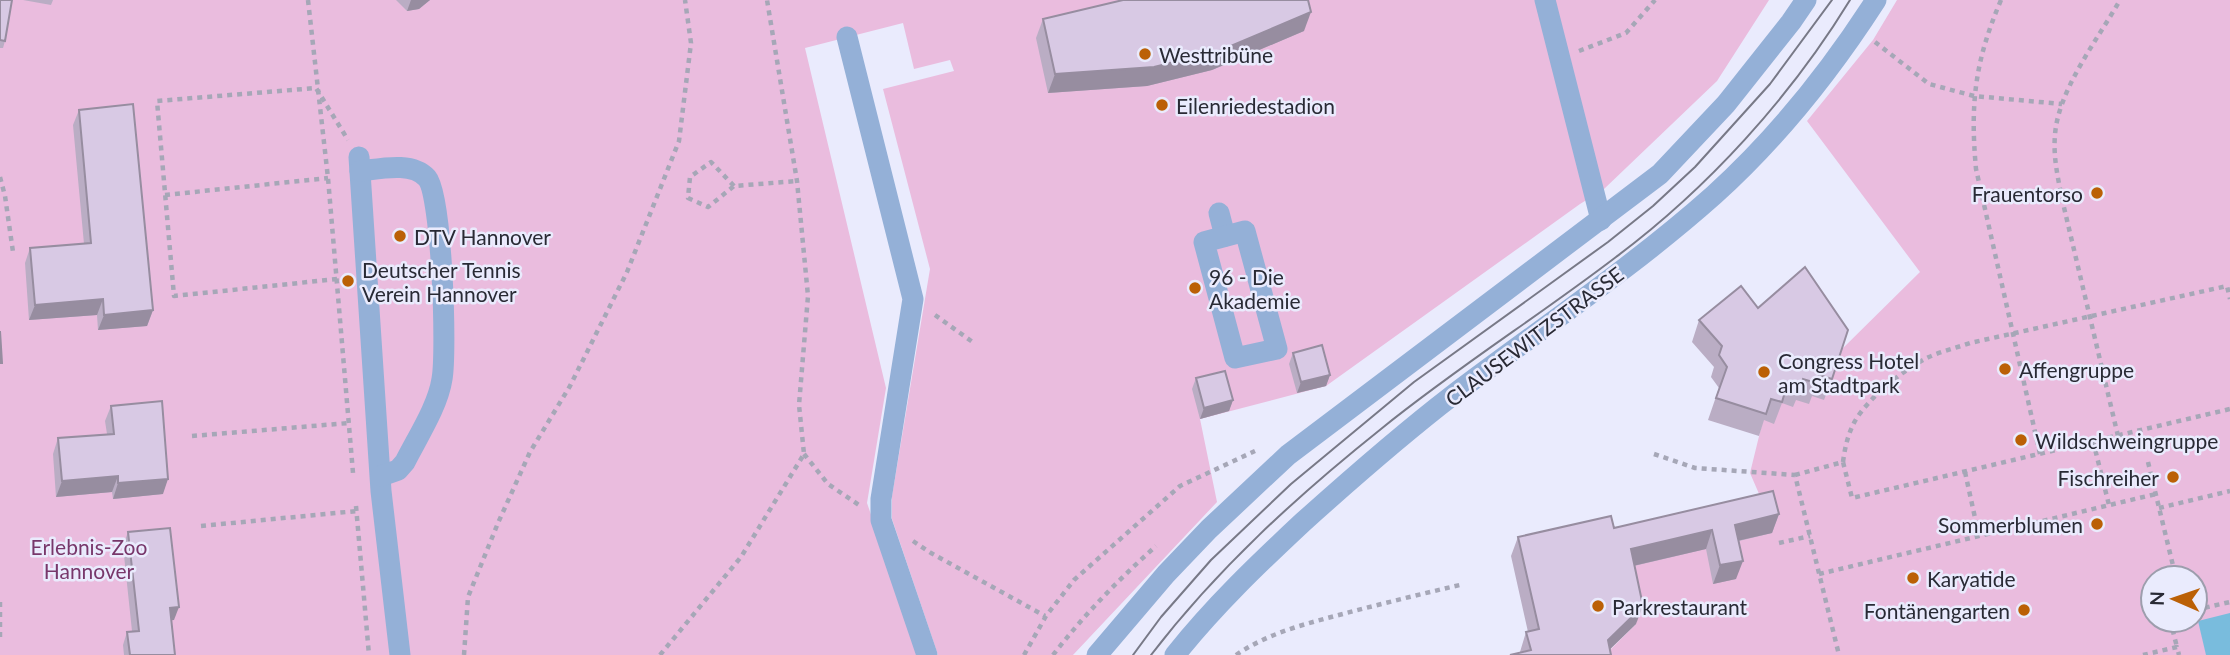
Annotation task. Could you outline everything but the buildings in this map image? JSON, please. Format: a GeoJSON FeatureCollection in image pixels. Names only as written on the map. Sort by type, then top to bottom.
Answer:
{"type":"FeatureCollection","features":[{"type":"Feature","properties":{"kind":"street"},"geometry":{"type":"LineString","coordinates":[[1545,0],[1601,220]]}},
{"type":"Feature","properties":{"kind":"street"},"geometry":{"type":"LineString","coordinates":[[1097,655],[1166,574],[1209,529],[1288,455],[1660,174],[1726,104],[1806,0]]}},
{"type":"Feature","properties":{"kind":"street","name":"CLAUSEWITZSTRASSE"},"geometry":{"type":"LineString","coordinates":[[1175,655],[1239,582],[1390,444],[1638,259],[1715,194],[1782,125],[1858,29],[1876,0]]}},
{"type":"Feature","properties":{"kind":"street"},"geometry":{"type":"LineString","coordinates":[[848,37],[913,299],[881,499],[881,520],[927,655]]}},
{"type":"Feature","properties":{"kind":"street"},"geometry":{"type":"LineString","coordinates":[[381,476],[398,470],[405,462],[440,391],[443,363],[440,231],[433,189],[427,177],[400,167],[360,164],[381,476],[400,655]]}},
{"type":"Feature","properties":{"kind":"street"},"geometry":{"type":"LineString","coordinates":[[1219,213],[1225,236]]}},
{"type":"Feature","properties":{"kind":"street"},"geometry":{"type":"LineString","coordinates":[[1245,231],[1277,349],[1235,358],[1204,242],[1225,236],[1245,231]]}},
{"type":"Feature","properties":{"kind":"path"},"geometry":{"type":"LineString","coordinates":[[308,0],[328,178],[354,485]]}},
{"type":"Feature","properties":{"kind":"path"},"geometry":{"type":"LineString","coordinates":[[464,655],[468,597],[498,523],[530,452],[570,386],[627,272],[679,141],[691,43],[685,0]]}},
{"type":"Feature","properties":{"kind":"path"},"geometry":{"type":"LineString","coordinates":[[767,0],[797,181],[808,296],[799,405],[804,454],[828,484],[881,520],[931,553],[1045,616]]}},
{"type":"Feature","properties":{"kind":"path"},"geometry":{"type":"LineString","coordinates":[[1560,58],[1626,33],[1655,0]]}},
{"type":"Feature","properties":{"kind":"path"},"geometry":{"type":"LineString","coordinates":[[2001,0],[1979,60],[1972,128],[1976,169],[2040,454]]}},
{"type":"Feature","properties":{"kind":"path"},"geometry":{"type":"LineString","coordinates":[[2118,436],[2056,167],[2055,134],[2062,104],[2077,73],[2120,0]]}},
{"type":"Feature","properties":{"kind":"path"},"geometry":{"type":"LineString","coordinates":[[1858,29],[1930,84],[1974,96],[2062,104]]}},
{"type":"Feature","properties":{"kind":"path"},"geometry":{"type":"LineString","coordinates":[[316,88],[360,164]]}},
{"type":"Feature","properties":{"kind":"path"},"geometry":{"type":"LineString","coordinates":[[316,88],[157,101],[174,296],[337,279]]}},
{"type":"Feature","properties":{"kind":"path"},"geometry":{"type":"LineString","coordinates":[[734,186],[711,162],[690,177],[688,198],[708,207],[734,186],[797,181]]}},
{"type":"Feature","properties":{"kind":"path"},"geometry":{"type":"LineString","coordinates":[[0,177],[13,252]]}},
{"type":"Feature","properties":{"kind":"path"},"geometry":{"type":"LineString","coordinates":[[165,195],[328,178]]}},
{"type":"Feature","properties":{"kind":"path"},"geometry":{"type":"LineString","coordinates":[[2230,299],[2227,286],[1970,343],[1929,357],[1887,385],[1857,418],[1847,439],[1843,462],[1852,499],[2230,409]]}},
{"type":"Feature","properties":{"kind":"path"},"geometry":{"type":"LineString","coordinates":[[913,299],[974,343]]}},
{"type":"Feature","properties":{"kind":"path"},"geometry":{"type":"LineString","coordinates":[[192,436],[349,423]]}},
{"type":"Feature","properties":{"kind":"path"},"geometry":{"type":"LineString","coordinates":[[2093,441],[2109,505]]}},
{"type":"Feature","properties":{"kind":"path"},"geometry":{"type":"LineString","coordinates":[[1024,655],[1045,616],[1074,580],[1180,486],[1257,450]]}},
{"type":"Feature","properties":{"kind":"path"},"geometry":{"type":"LineString","coordinates":[[660,655],[741,557],[804,454]]}},
{"type":"Feature","properties":{"kind":"path"},"geometry":{"type":"LineString","coordinates":[[1654,454],[1695,468],[1795,475],[1843,462]]}},
{"type":"Feature","properties":{"kind":"path"},"geometry":{"type":"LineString","coordinates":[[2148,462],[2173,564]]}},
{"type":"Feature","properties":{"kind":"path"},"geometry":{"type":"LineString","coordinates":[[1965,472],[1979,536]]}},
{"type":"Feature","properties":{"kind":"path"},"geometry":{"type":"LineString","coordinates":[[1795,475],[1839,655]]}},
{"type":"Feature","properties":{"kind":"path"},"geometry":{"type":"LineString","coordinates":[[2159,508],[2230,491]]}},
{"type":"Feature","properties":{"kind":"path"},"geometry":{"type":"LineString","coordinates":[[1819,574],[2156,494]]}},
{"type":"Feature","properties":{"kind":"path"},"geometry":{"type":"LineString","coordinates":[[356,498],[369,655]]}},
{"type":"Feature","properties":{"kind":"path"},"geometry":{"type":"LineString","coordinates":[[201,526],[357,511]]}},
{"type":"Feature","properties":{"kind":"path"},"geometry":{"type":"LineString","coordinates":[[1779,543],[1810,536]]}},
{"type":"Feature","properties":{"kind":"path"},"geometry":{"type":"LineString","coordinates":[[1236,655],[1277,633],[1313,621],[1460,585]]}},
{"type":"Feature","properties":{"kind":"path"},"geometry":{"type":"LineString","coordinates":[[0,602],[0,639]]}},
{"type":"Feature","properties":{"kind":"path"},"geometry":{"type":"LineString","coordinates":[[2209,607],[2230,602]]}},
{"type":"Feature","properties":{"kind":"path"},"geometry":{"type":"LineString","coordinates":[[2174,634],[2179,655]]}},
{"type":"Feature","properties":{"kind":"path"},"geometry":{"type":"LineString","coordinates":[[2143,655],[2177,647]]}},
{"type":"Feature","properties":{"kind":"green space","name":"Erlebnis-Zoo Hannover"},"geometry":{"type":"Polygon","coordinates":[[[0,0],[1769,0],[1717,81],[1604,189],[1326,386],[1200,419],[1217,502],[1073,655],[938,655],[892,519],[892,496],[930,269],[883,89],[954,71],[950,60],[914,69],[903,23],[805,48],[886,388],[867,503],[919,655],[0,655],[0,0]]]}},
{"type":"Feature","properties":{"kind":"green space"},"geometry":{"type":"Polygon","coordinates":[[[1897,0],[2230,0],[2230,655],[1600,655],[1608,652],[1636,624],[1614,573],[1766,510],[1750,473],[1763,420],[1781,403],[1812,396],[1840,351],[1920,272],[1807,121],[1873,40],[1897,0]]]}},
{"type":"Feature","properties":{"kind":"water"},"geometry":{"type":"Polygon","coordinates":[[[2230,613],[2230,655],[2206,655],[2201,634],[2209,634],[2209,618],[2230,613]]]}},
{"type":"Feature","properties":{"kind":"tram line"},"geometry":{"type":"LineString","coordinates":[[1133,655],[1161,617],[1211,560],[1291,484],[1414,382],[1608,242],[1653,206],[1695,167],[1770,84],[1832,0]]}},
{"type":"Feature","properties":{"kind":"tram line"},"geometry":{"type":"LineString","coordinates":[[1151,655],[1176,623],[1231,563],[1319,480],[1409,407],[1616,257],[1683,202],[1774,106],[1801,72],[1850,0]]}},
{"type":"Feature","properties":{"kind":"place","name":"Westtribüne"},"geometry":{"type":"Point","coordinates":[1145,54]}},
{"type":"Feature","properties":{"kind":"place","name":"Eilenriedestadion"},"geometry":{"type":"Point","coordinates":[1162,105]}},
{"type":"Feature","properties":{"kind":"place","name":"Frauentorso"},"geometry":{"type":"Point","coordinates":[2097,193]}},
{"type":"Feature","properties":{"kind":"place","name":"DTV Hannover"},"geometry":{"type":"Point","coordinates":[400,236]}},
{"type":"Feature","properties":{"kind":"place","name":"Deutscher Tennis Verein Hannover"},"geometry":{"type":"Point","coordinates":[348,281]}},
{"type":"Feature","properties":{"kind":"place","name":"96 - Die Akademie"},"geometry":{"type":"Point","coordinates":[1195,288]}},
{"type":"Feature","properties":{"kind":"place","name":"Affengruppe"},"geometry":{"type":"Point","coordinates":[2005,369]}},
{"type":"Feature","properties":{"kind":"place","name":"Congress Hotel am Stadtpark"},"geometry":{"type":"Point","coordinates":[1764,372]}},
{"type":"Feature","properties":{"kind":"place","name":"Wildschweingruppe"},"geometry":{"type":"Point","coordinates":[2021,440]}},
{"type":"Feature","properties":{"kind":"place","name":"Fischreiher"},"geometry":{"type":"Point","coordinates":[2173,477]}},
{"type":"Feature","properties":{"kind":"place","name":"Sommerblumen"},"geometry":{"type":"Point","coordinates":[2097,524]}},
{"type":"Feature","properties":{"kind":"place","name":"Karyatide"},"geometry":{"type":"Point","coordinates":[1913,578]}},
{"type":"Feature","properties":{"kind":"place","name":"Parkrestaurant"},"geometry":{"type":"Point","coordinates":[1598,606]}},
{"type":"Feature","properties":{"kind":"place","name":"Fontänengarten"},"geometry":{"type":"Point","coordinates":[2024,610]}}]}
